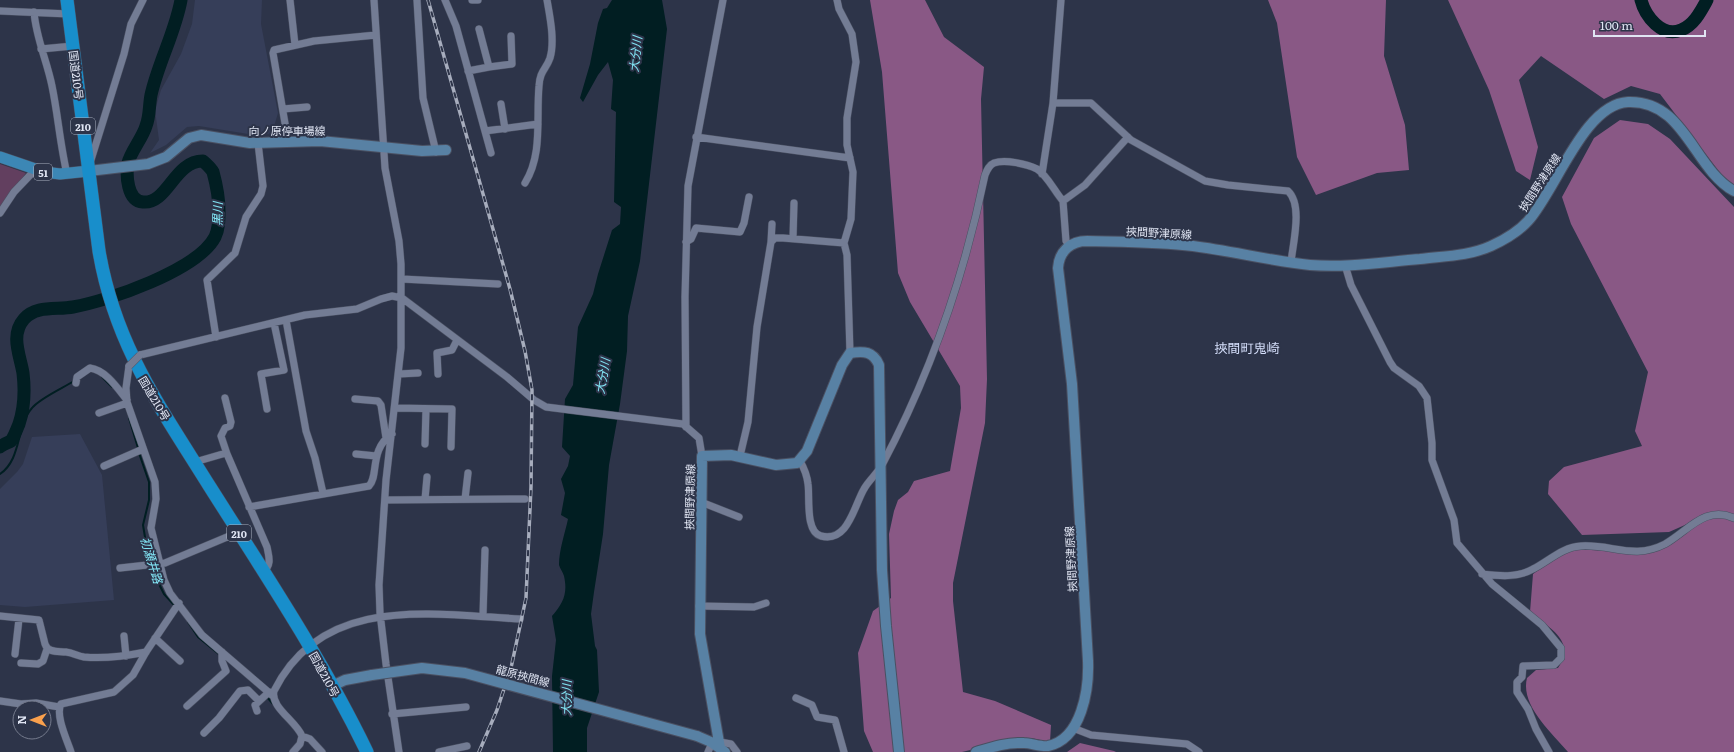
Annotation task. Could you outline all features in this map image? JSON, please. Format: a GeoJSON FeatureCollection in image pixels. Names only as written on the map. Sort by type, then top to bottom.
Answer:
{"type":"FeatureCollection","features":[{"type":"Feature","properties":{"kind":"highway","name":"国道210号"},"geometry":{"type":"LineString","coordinates":[[67,0],[99,251],[104,279],[114,314],[139,371],[309,646],[367,752]]}},
{"type":"Feature","properties":{"kind":"main road","name":"挾間野津原線"},"geometry":{"type":"LineString","coordinates":[[976,752],[1019,742],[1050,746],[1069,734],[1073,728],[1086,695],[1088,675],[1072,380],[1058,268],[1060,257],[1070,245],[1077,241],[1087,241],[1185,246],[1236,252],[1291,262],[1318,265],[1345,265],[1458,255],[1480,250],[1502,241],[1522,227],[1534,214],[1594,120],[1607,109],[1618,104],[1645,104],[1668,115],[1701,155],[1714,175],[1734,192]]}},
{"type":"Feature","properties":{"kind":"main road","name":"向ノ原停車場線"},"geometry":{"type":"LineString","coordinates":[[89,170],[148,164],[166,157],[184,140],[195,136],[208,136],[258,143],[320,140],[441,151]]}},
{"type":"Feature","properties":{"kind":"main road","name":"51"},"geometry":{"type":"LineString","coordinates":[[0,157],[35,170],[52,173],[67,174],[89,170]]}},
{"type":"Feature","properties":{"kind":"main road"},"geometry":{"type":"LineString","coordinates":[[800,461],[807,451],[842,365],[850,353],[868,352],[876,359],[879,365],[881,467],[880,528],[883,584],[899,752]]}},
{"type":"Feature","properties":{"kind":"main road","name":"挾間野津原線"},"geometry":{"type":"LineString","coordinates":[[717,747],[701,643],[699,606],[702,456],[740,456],[781,465],[794,464],[800,461]]}},
{"type":"Feature","properties":{"kind":"main road","name":"龍原挾間線"},"geometry":{"type":"LineString","coordinates":[[332,686],[345,680],[422,668],[457,671],[697,736],[717,747]]}},
{"type":"Feature","properties":{"kind":"street"},"geometry":{"type":"LineString","coordinates":[[89,170],[124,54],[131,24],[143,0]]}},
{"type":"Feature","properties":{"kind":"street"},"geometry":{"type":"LineString","coordinates":[[290,0],[295,45]]}},
{"type":"Feature","properties":{"kind":"street"},"geometry":{"type":"LineString","coordinates":[[374,0],[383,146],[386,175],[401,252],[402,279],[401,348],[395,408],[389,436],[379,585],[380,617],[392,714],[399,752]]}},
{"type":"Feature","properties":{"kind":"street"},"geometry":{"type":"LineString","coordinates":[[417,0],[423,98],[441,151]]}},
{"type":"Feature","properties":{"kind":"street"},"geometry":{"type":"LineString","coordinates":[[445,0],[456,26],[491,153]]}},
{"type":"Feature","properties":{"kind":"street"},"geometry":{"type":"LineString","coordinates":[[472,0],[478,0]]}},
{"type":"Feature","properties":{"kind":"street"},"geometry":{"type":"LineString","coordinates":[[525,183],[534,163],[538,124],[540,74],[550,59],[552,44],[546,0]]}},
{"type":"Feature","properties":{"kind":"street"},"geometry":{"type":"LineString","coordinates":[[686,426],[685,297],[688,186],[696,137],[724,0]]}},
{"type":"Feature","properties":{"kind":"street"},"geometry":{"type":"LineString","coordinates":[[837,0],[839,9],[852,34],[856,62],[847,118],[847,145],[853,172],[853,192],[851,219],[844,243],[847,255],[850,353]]}},
{"type":"Feature","properties":{"kind":"street"},"geometry":{"type":"LineString","coordinates":[[1042,174],[1053,103],[1061,0]]}},
{"type":"Feature","properties":{"kind":"street"},"geometry":{"type":"LineString","coordinates":[[0,11],[69,14]]}},
{"type":"Feature","properties":{"kind":"street"},"geometry":{"type":"LineString","coordinates":[[34,12],[36,33],[42,49],[52,87],[60,142],[67,174]]}},
{"type":"Feature","properties":{"kind":"street"},"geometry":{"type":"LineString","coordinates":[[479,29],[488,67]]}},
{"type":"Feature","properties":{"kind":"street"},"geometry":{"type":"LineString","coordinates":[[288,142],[274,51],[276,49],[295,45],[332,39],[376,35]]}},
{"type":"Feature","properties":{"kind":"street"},"geometry":{"type":"LineString","coordinates":[[468,71],[512,64],[511,36]]}},
{"type":"Feature","properties":{"kind":"street"},"geometry":{"type":"LineString","coordinates":[[42,49],[73,46]]}},
{"type":"Feature","properties":{"kind":"street"},"geometry":{"type":"LineString","coordinates":[[1053,103],[1091,103],[1128,137],[1205,181],[1228,185],[1288,191],[1294,199],[1296,210],[1291,262]]}},
{"type":"Feature","properties":{"kind":"street"},"geometry":{"type":"LineString","coordinates":[[501,104],[505,129]]}},
{"type":"Feature","properties":{"kind":"street"},"geometry":{"type":"LineString","coordinates":[[283,109],[307,107]]}},
{"type":"Feature","properties":{"kind":"street"},"geometry":{"type":"LineString","coordinates":[[485,131],[538,124]]}},
{"type":"Feature","properties":{"kind":"street"},"geometry":{"type":"LineString","coordinates":[[696,137],[850,158]]}},
{"type":"Feature","properties":{"kind":"street"},"geometry":{"type":"LineString","coordinates":[[1062,201],[1085,185],[1128,137]]}},
{"type":"Feature","properties":{"kind":"street"},"geometry":{"type":"LineString","coordinates":[[216,337],[207,280],[235,253],[246,217],[261,194],[263,186],[258,143]]}},
{"type":"Feature","properties":{"kind":"street"},"geometry":{"type":"LineString","coordinates":[[800,461],[808,482],[809,512],[812,526],[816,534],[824,537],[836,534],[847,525],[864,488],[881,467],[911,409],[941,334],[961,275],[985,175],[989,166],[994,163],[1009,162],[1026,165],[1038,170],[1062,201],[1066,241],[1070,245]]}},
{"type":"Feature","properties":{"kind":"street"},"geometry":{"type":"LineString","coordinates":[[0,213],[14,192],[35,170]]}},
{"type":"Feature","properties":{"kind":"street"},"geometry":{"type":"LineString","coordinates":[[686,242],[691,239],[696,228],[740,232],[744,222],[749,197]]}},
{"type":"Feature","properties":{"kind":"street"},"geometry":{"type":"LineString","coordinates":[[793,238],[794,203]]}},
{"type":"Feature","properties":{"kind":"street"},"geometry":{"type":"LineString","coordinates":[[740,456],[748,422],[757,328],[771,242],[772,224]]}},
{"type":"Feature","properties":{"kind":"street"},"geometry":{"type":"LineString","coordinates":[[771,242],[775,238],[793,238],[844,243]]}},
{"type":"Feature","properties":{"kind":"street"},"geometry":{"type":"LineString","coordinates":[[1345,265],[1351,285],[1390,362],[1394,368],[1417,384],[1424,392],[1430,426],[1432,460],[1454,520],[1457,543],[1482,574],[1501,593],[1542,625],[1561,648],[1561,658],[1554,665],[1523,666],[1522,677],[1517,682],[1517,692],[1526,706],[1548,752]]}},
{"type":"Feature","properties":{"kind":"street"},"geometry":{"type":"LineString","coordinates":[[402,279],[498,284]]}},
{"type":"Feature","properties":{"kind":"street"},"geometry":{"type":"LineString","coordinates":[[322,752],[310,739],[302,736],[296,725],[275,703],[271,694],[202,636],[166,585],[151,528],[156,499],[155,482],[127,402],[126,388],[129,366],[140,355],[305,315],[357,309],[392,296],[402,298],[534,400],[546,407],[675,423],[686,426],[699,438],[702,456]]}},
{"type":"Feature","properties":{"kind":"street"},"geometry":{"type":"LineString","coordinates":[[286,320],[306,431],[316,458],[322,493]]}},
{"type":"Feature","properties":{"kind":"street"},"geometry":{"type":"LineString","coordinates":[[267,408],[261,374],[284,370],[274,323]]}},
{"type":"Feature","properties":{"kind":"street"},"geometry":{"type":"LineString","coordinates":[[438,374],[437,353],[452,350],[457,340]]}},
{"type":"Feature","properties":{"kind":"street"},"geometry":{"type":"LineString","coordinates":[[76,383],[77,376],[90,368],[97,370],[116,386],[127,402]]}},
{"type":"Feature","properties":{"kind":"street"},"geometry":{"type":"LineString","coordinates":[[399,374],[418,373]]}},
{"type":"Feature","properties":{"kind":"street"},"geometry":{"type":"LineString","coordinates":[[225,398],[231,422],[230,426],[225,428],[221,436],[226,453],[268,551],[268,568],[263,572]]}},
{"type":"Feature","properties":{"kind":"street"},"geometry":{"type":"LineString","coordinates":[[249,507],[370,485],[373,478],[376,456],[389,436],[381,405],[378,400],[354,399]]}},
{"type":"Feature","properties":{"kind":"street"},"geometry":{"type":"LineString","coordinates":[[99,413],[127,402]]}},
{"type":"Feature","properties":{"kind":"street"},"geometry":{"type":"LineString","coordinates":[[395,408],[452,409],[451,447]]}},
{"type":"Feature","properties":{"kind":"street"},"geometry":{"type":"LineString","coordinates":[[425,444],[426,408]]}},
{"type":"Feature","properties":{"kind":"street"},"geometry":{"type":"LineString","coordinates":[[104,466],[143,449]]}},
{"type":"Feature","properties":{"kind":"street"},"geometry":{"type":"LineString","coordinates":[[195,462],[226,453]]}},
{"type":"Feature","properties":{"kind":"street"},"geometry":{"type":"LineString","coordinates":[[356,454],[376,456]]}},
{"type":"Feature","properties":{"kind":"street"},"geometry":{"type":"LineString","coordinates":[[465,499],[468,473]]}},
{"type":"Feature","properties":{"kind":"street"},"geometry":{"type":"LineString","coordinates":[[426,500],[427,477]]}},
{"type":"Feature","properties":{"kind":"street"},"geometry":{"type":"LineString","coordinates":[[385,500],[525,499]]}},
{"type":"Feature","properties":{"kind":"street"},"geometry":{"type":"LineString","coordinates":[[701,502],[739,517]]}},
{"type":"Feature","properties":{"kind":"street"},"geometry":{"type":"LineString","coordinates":[[1482,574],[1504,576],[1522,574],[1533,569],[1551,556],[1580,546],[1599,546],[1632,552],[1647,551],[1665,544],[1695,522],[1710,514],[1726,514],[1734,518]]}},
{"type":"Feature","properties":{"kind":"street"},"geometry":{"type":"LineString","coordinates":[[120,568],[160,564],[239,532]]}},
{"type":"Feature","properties":{"kind":"street"},"geometry":{"type":"LineString","coordinates":[[483,615],[485,550]]}},
{"type":"Feature","properties":{"kind":"street"},"geometry":{"type":"LineString","coordinates":[[0,701],[21,704],[36,703],[59,707],[61,704],[114,692],[133,675],[178,603]]}},
{"type":"Feature","properties":{"kind":"street"},"geometry":{"type":"LineString","coordinates":[[699,606],[754,607],[766,603]]}},
{"type":"Feature","properties":{"kind":"street"},"geometry":{"type":"LineString","coordinates":[[257,711],[255,705],[271,694],[294,661],[309,646],[347,624],[380,617],[408,614],[483,615],[520,619]]}},
{"type":"Feature","properties":{"kind":"street"},"geometry":{"type":"LineString","coordinates":[[0,616],[39,620],[47,649],[43,661],[38,664],[21,663]]}},
{"type":"Feature","properties":{"kind":"street"},"geometry":{"type":"LineString","coordinates":[[15,654],[19,619]]}},
{"type":"Feature","properties":{"kind":"street"},"geometry":{"type":"LineString","coordinates":[[124,636],[126,656]]}},
{"type":"Feature","properties":{"kind":"street"},"geometry":{"type":"LineString","coordinates":[[155,638],[180,661]]}},
{"type":"Feature","properties":{"kind":"street"},"geometry":{"type":"LineString","coordinates":[[47,649],[51,651],[68,652],[84,657],[126,656],[146,652]]}},
{"type":"Feature","properties":{"kind":"street"},"geometry":{"type":"LineString","coordinates":[[187,706],[226,671],[222,661],[222,652]]}},
{"type":"Feature","properties":{"kind":"street"},"geometry":{"type":"LineString","coordinates":[[204,733],[219,718],[240,691],[248,690],[259,701]]}},
{"type":"Feature","properties":{"kind":"street"},"geometry":{"type":"LineString","coordinates":[[796,698],[812,705],[817,717],[836,720],[844,752]]}},
{"type":"Feature","properties":{"kind":"street"},"geometry":{"type":"LineString","coordinates":[[59,707],[62,726],[71,752]]}},
{"type":"Feature","properties":{"kind":"street"},"geometry":{"type":"LineString","coordinates":[[392,714],[466,707]]}},
{"type":"Feature","properties":{"kind":"street"},"geometry":{"type":"LineString","coordinates":[[1073,728],[1091,735],[1183,743],[1191,746],[1199,752]]}},
{"type":"Feature","properties":{"kind":"street"},"geometry":{"type":"LineString","coordinates":[[292,752],[300,744],[302,736]]}},
{"type":"Feature","properties":{"kind":"street"},"geometry":{"type":"LineString","coordinates":[[717,747],[731,744],[737,752]]}},
{"type":"Feature","properties":{"kind":"street"},"geometry":{"type":"LineString","coordinates":[[988,752],[1001,745]]}},
{"type":"Feature","properties":{"kind":"street"},"geometry":{"type":"LineString","coordinates":[[439,752],[467,746]]}},
{"type":"Feature","properties":{"kind":"shaded area"},"geometry":{"type":"Polygon","coordinates":[[[195,0],[262,0],[261,24],[278,113],[272,133],[260,136],[199,126],[187,127],[166,145],[150,153],[159,140],[155,110],[161,90],[181,54],[192,24],[195,0]]]}},
{"type":"Feature","properties":{"kind":"shaded area"},"geometry":{"type":"Polygon","coordinates":[[[870,0],[925,0],[944,37],[984,67],[981,99],[987,379],[985,423],[953,583],[953,601],[963,692],[995,701],[1051,725],[1050,742],[1031,738],[1016,739],[962,752],[873,752],[864,731],[858,653],[873,611],[891,598],[889,534],[894,511],[898,500],[908,492],[914,481],[950,471],[961,408],[960,386],[910,302],[898,273],[882,72],[870,0]]]}},
{"type":"Feature","properties":{"kind":"shaded area"},"geometry":{"type":"Polygon","coordinates":[[[1268,0],[1386,0],[1384,56],[1405,125],[1409,170],[1377,173],[1316,195],[1297,157],[1277,23],[1268,0]]]}},
{"type":"Feature","properties":{"kind":"shaded area"},"geometry":{"type":"Polygon","coordinates":[[[1448,0],[1734,0],[1734,185],[1724,178],[1660,94],[1631,86],[1604,99],[1541,56],[1519,80],[1538,147],[1530,180],[1516,171],[1489,90],[1448,0]]]}},
{"type":"Feature","properties":{"kind":"shaded area"},"geometry":{"type":"Polygon","coordinates":[[[1620,120],[1648,124],[1670,139],[1734,207],[1734,752],[1568,752],[1538,718],[1528,698],[1526,688],[1527,678],[1536,670],[1558,668],[1563,658],[1564,650],[1558,636],[1530,612],[1533,574],[1568,549],[1639,552],[1665,544],[1710,514],[1669,532],[1582,535],[1548,494],[1549,481],[1564,467],[1642,446],[1635,431],[1648,372],[1571,224],[1562,197],[1594,138],[1620,120]]]}},
{"type":"Feature","properties":{"kind":"shaded area"},"geometry":{"type":"Polygon","coordinates":[[[0,164],[26,173],[0,209],[0,164]]]}},
{"type":"Feature","properties":{"kind":"shaded area"},"geometry":{"type":"Polygon","coordinates":[[[80,434],[102,475],[114,600],[25,607],[0,605],[0,489],[23,464],[32,437],[80,434]]]}},
{"type":"Feature","properties":{"kind":"shaded area"},"geometry":{"type":"Polygon","coordinates":[[[1080,743],[1114,751],[1116,752],[1067,752],[1080,743]]]}},
{"type":"Feature","properties":{"kind":"water","name":"大分川"},"geometry":{"type":"Polygon","coordinates":[[[612,0],[662,0],[667,29],[640,261],[628,316],[627,351],[620,404],[609,465],[603,534],[591,614],[595,646],[597,650],[599,692],[587,728],[587,752],[553,752],[552,676],[556,640],[552,616],[562,602],[565,593],[564,576],[559,565],[559,559],[568,519],[561,515],[565,493],[561,479],[568,466],[570,456],[562,447],[565,399],[573,385],[578,327],[593,294],[612,230],[620,224],[621,207],[614,202],[616,112],[611,109],[613,80],[608,62],[598,75],[583,102],[580,98],[590,64],[598,23],[603,9],[607,8],[612,0]]]}},
{"type":"Feature","properties":{"kind":"waterway","name":"黒川"},"geometry":{"type":"LineString","coordinates":[[0,447],[11,441],[19,424],[22,412],[24,399],[24,379],[17,338],[20,325],[24,319],[34,312],[88,304],[129,291],[151,282],[191,261],[205,249],[215,237],[219,211],[216,186],[213,172],[203,161],[193,163],[185,168],[165,190],[152,201],[138,201],[134,197],[129,187],[127,174],[128,163],[131,155],[147,122],[154,83],[175,24],[181,0]]}},
{"type":"Feature","properties":{"kind":"waterway"},"geometry":{"type":"LineString","coordinates":[[1641,0],[1646,13],[1655,24],[1667,31],[1674,32],[1690,25],[1697,17],[1707,0]]}},
{"type":"Feature","properties":{"kind":"waterway","name":"初瀬井路"},"geometry":{"type":"LineString","coordinates":[[102,377],[112,387]]}},
{"type":"Feature","properties":{"kind":"waterway","name":"初瀬井路"},"geometry":{"type":"LineString","coordinates":[[0,474],[7,468],[12,460],[23,424],[32,408],[46,397],[74,381]]}},
{"type":"Feature","properties":{"kind":"waterway","name":"初瀬井路"},"geometry":{"type":"LineString","coordinates":[[129,418],[138,448]]}},
{"type":"Feature","properties":{"kind":"waterway","name":"初瀬井路"},"geometry":{"type":"LineString","coordinates":[[139,453],[149,482],[149,500],[143,525],[147,549],[159,584],[164,594],[175,606]]}},
{"type":"Feature","properties":{"kind":"waterway","name":"初瀬井路"},"geometry":{"type":"LineString","coordinates":[[188,622],[198,637],[220,655]]}},
{"type":"Feature","properties":{"kind":"waterway","name":"初瀬井路"},"geometry":{"type":"LineString","coordinates":[[267,697],[273,704]]}},
{"type":"Feature","properties":{"kind":"railway"},"geometry":{"type":"LineString","coordinates":[[428,0],[510,289],[525,351],[532,390],[531,487],[526,598],[511,668],[497,710],[479,752]]}},
{"type":"Feature","properties":{"kind":"district","name":"挾間町鬼崎"},"geometry":{"type":"Point","coordinates":[1247,347]}}]}
